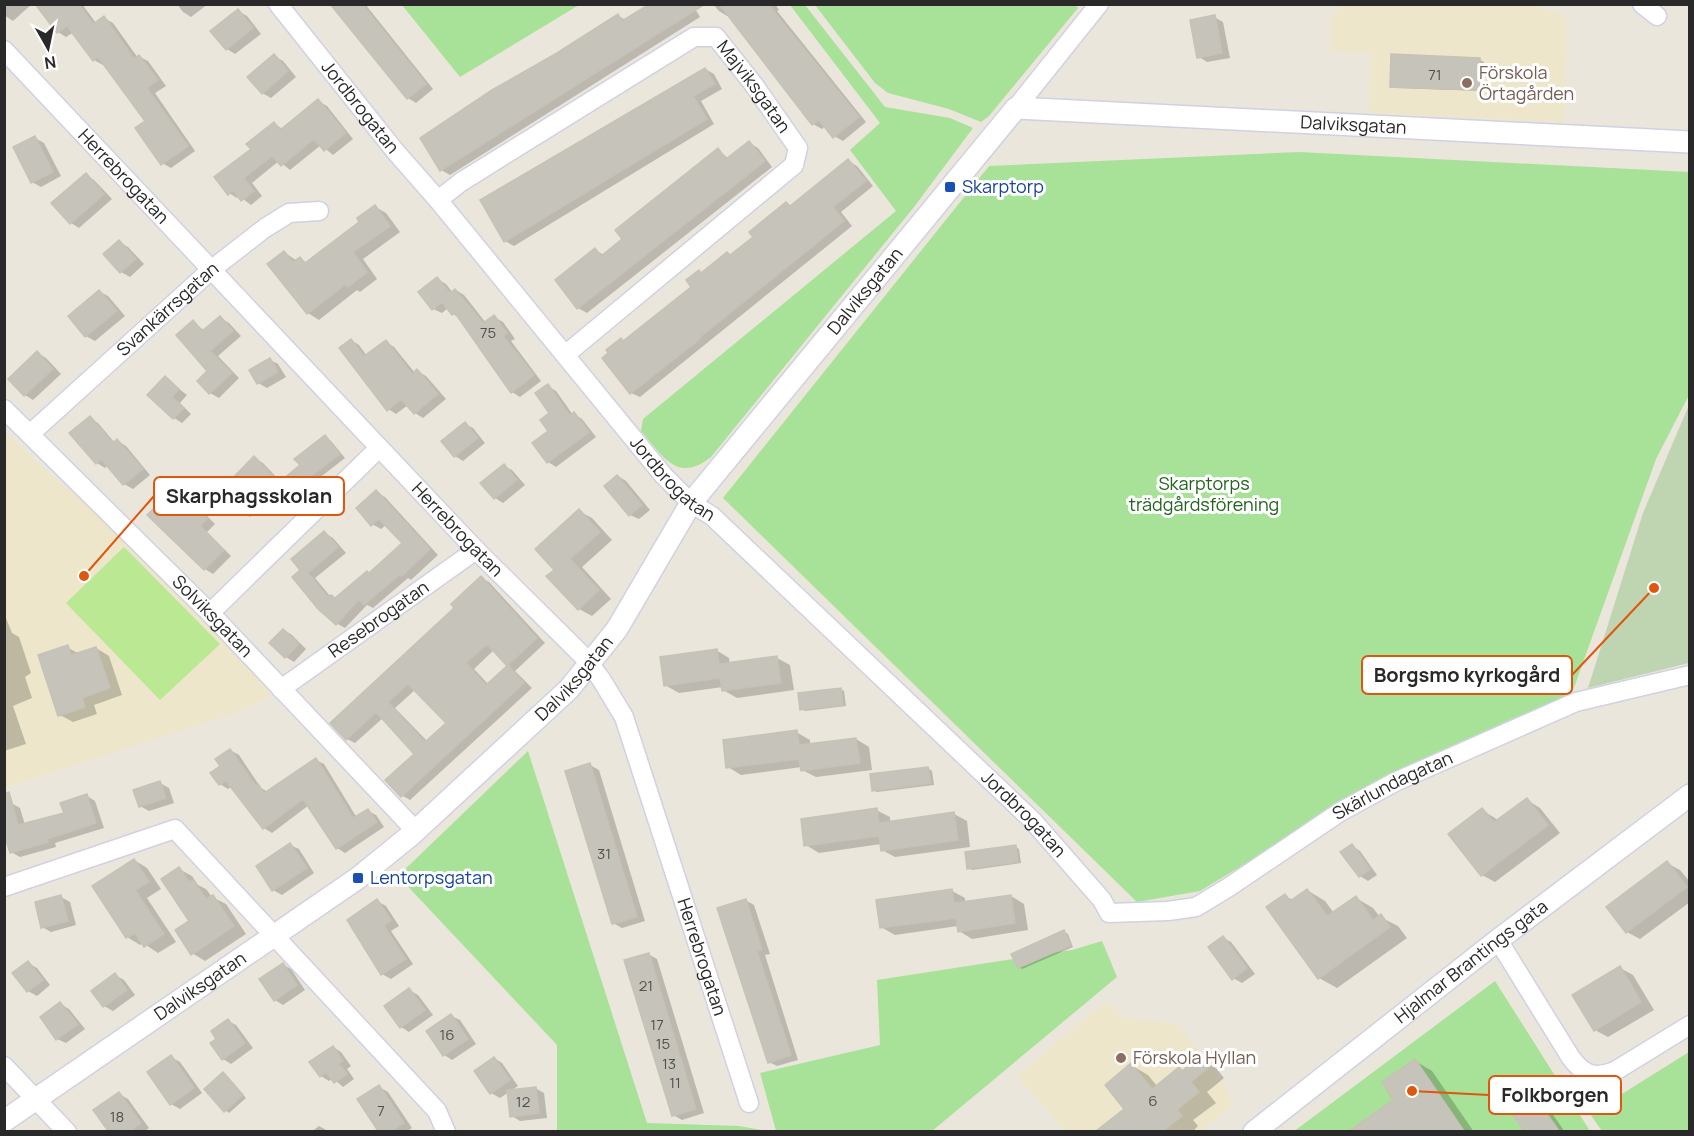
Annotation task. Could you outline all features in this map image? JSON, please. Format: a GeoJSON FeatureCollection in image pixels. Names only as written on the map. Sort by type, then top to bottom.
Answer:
{"type":"FeatureCollection","features":[{"type":"Feature","properties":{"kind":"street","name":"Jordbrogatan"},"geometry":{"type":"LineString","coordinates":[[278,4],[395,151],[438,200],[656,466],[691,503],[712,516],[1032,820],[1102,900],[1109,913]]}},
{"type":"Feature","properties":{"kind":"street","name":"Dalviksgatan"},"geometry":{"type":"LineString","coordinates":[[4,1121],[358,878],[415,830],[570,689],[617,629],[691,503],[1099,4]]}},
{"type":"Feature","properties":{"kind":"street"},"geometry":{"type":"LineString","coordinates":[[1642,4],[1657,16]]}},
{"type":"Feature","properties":{"kind":"street","name":"Majviksgatan"},"geometry":{"type":"LineString","coordinates":[[438,200],[460,182],[694,38],[716,37],[754,85],[798,148],[795,165],[565,355]]}},
{"type":"Feature","properties":{"kind":"street","name":"Herrebrogatan"},"geometry":{"type":"LineString","coordinates":[[4,50],[476,550],[591,664],[624,717],[749,1103]]}},
{"type":"Feature","properties":{"kind":"street","name":"Dalviksgatan"},"geometry":{"type":"LineString","coordinates":[[1016,108],[1689,142]]}},
{"type":"Feature","properties":{"kind":"street","name":"Svankärrsgatan"},"geometry":{"type":"LineString","coordinates":[[30,434],[211,270],[265,228],[289,213],[319,211]]}},
{"type":"Feature","properties":{"kind":"street","name":"Solviksgatan"},"geometry":{"type":"LineString","coordinates":[[4,409],[210,613],[415,830]]}},
{"type":"Feature","properties":{"kind":"street"},"geometry":{"type":"LineString","coordinates":[[210,613],[379,448]]}},
{"type":"Feature","properties":{"kind":"street","name":"Resebrogatan"},"geometry":{"type":"LineString","coordinates":[[281,689],[476,550]]}},
{"type":"Feature","properties":{"kind":"street","name":"Skärlundagatan"},"geometry":{"type":"LineString","coordinates":[[1109,913],[1168,911],[1196,907],[1340,812],[1395,782],[1576,702],[1689,675]]}},
{"type":"Feature","properties":{"kind":"street","name":"Hjalmar Brantings gata"},"geometry":{"type":"LineString","coordinates":[[1254,1131],[1498,940],[1689,795]]}},
{"type":"Feature","properties":{"kind":"street"},"geometry":{"type":"LineString","coordinates":[[4,887],[175,829],[436,1111],[446,1131]]}},
{"type":"Feature","properties":{"kind":"street"},"geometry":{"type":"LineString","coordinates":[[1498,940],[1571,1058],[1580,1069],[1591,1074],[1602,1076],[1615,1071],[1689,1025]]}},
{"type":"Feature","properties":{"kind":"street"},"geometry":{"type":"LineString","coordinates":[[4,1066],[67,1131]]}},
{"type":"Feature","properties":{"kind":"shaded area","name":"Förskola Örtagården"},"geometry":{"type":"Polygon","coordinates":[[[1342,5],[1531,5],[1567,16],[1565,122],[1368,113],[1370,53],[1330,53],[1330,21],[1342,5]]]}},
{"type":"Feature","properties":{"kind":"shaded area"},"geometry":{"type":"Polygon","coordinates":[[[4,430],[43,468],[127,537],[274,693],[242,711],[5,788],[4,430]]]}},
{"type":"Feature","properties":{"kind":"shaded area","name":"Förskola Hyllan"},"geometry":{"type":"Polygon","coordinates":[[[1106,1001],[1122,1017],[1179,1024],[1230,1093],[1231,1107],[1201,1131],[1065,1131],[1017,1076],[1106,1001]]]}},
{"type":"Feature","properties":{"kind":"green space"},"geometry":{"type":"Polygon","coordinates":[[[1075,4],[1078,8],[989,116],[981,122],[949,109],[888,93],[875,83],[815,5],[1075,4]]]}},
{"type":"Feature","properties":{"kind":"green space"},"geometry":{"type":"Polygon","coordinates":[[[402,5],[579,5],[460,77],[402,5]]]}},
{"type":"Feature","properties":{"kind":"green space"},"geometry":{"type":"Polygon","coordinates":[[[790,5],[805,5],[885,107],[950,118],[973,128],[914,207],[711,457],[699,465],[689,468],[680,467],[664,457],[641,431],[643,419],[896,211],[850,150],[880,123],[790,5]]]}},
{"type":"Feature","properties":{"kind":"green space","name":"Skarptorps trädgårdsförening"},"geometry":{"type":"Polygon","coordinates":[[[1299,152],[1689,172],[1689,395],[1656,459],[1571,696],[1390,776],[1200,891],[1137,902],[723,498],[989,166],[1299,152]]]}},
{"type":"Feature","properties":{"kind":"green space"},"geometry":{"type":"Polygon","coordinates":[[[1689,405],[1689,663],[1588,688],[1643,513],[1689,405]]]}},
{"type":"Feature","properties":{"kind":"green space"},"geometry":{"type":"Polygon","coordinates":[[[124,547],[220,644],[160,700],[66,603],[124,547]]]}},
{"type":"Feature","properties":{"kind":"green space"},"geometry":{"type":"Polygon","coordinates":[[[528,751],[647,1123],[739,1126],[767,1131],[557,1131],[557,1045],[398,876],[528,751]]]}},
{"type":"Feature","properties":{"kind":"green space"},"geometry":{"type":"Polygon","coordinates":[[[1102,941],[1117,977],[932,1131],[776,1131],[760,1073],[880,1045],[877,980],[1072,950],[1102,941]]]}},
{"type":"Feature","properties":{"kind":"green space"},"geometry":{"type":"Polygon","coordinates":[[[1495,981],[1590,1131],[1293,1132],[1495,981]]]}},
{"type":"Feature","properties":{"kind":"green space"},"geometry":{"type":"Polygon","coordinates":[[[1689,1052],[1689,1131],[1602,1131],[1590,1114],[1689,1052]]]}},
{"type":"Feature","properties":{"kind":"building"},"geometry":{"type":"Polygon","coordinates":[[[35,4],[79,4],[93,24],[104,16],[134,59],[139,55],[158,80],[147,88],[188,146],[161,165],[135,128],[145,121],[98,57],[93,61],[67,26],[57,33],[35,4]]]}},
{"type":"Feature","properties":{"kind":"building"},"geometry":{"type":"Polygon","coordinates":[[[330,4],[362,4],[426,84],[407,99],[330,4]]]}},
{"type":"Feature","properties":{"kind":"building"},"geometry":{"type":"Polygon","coordinates":[[[705,4],[440,171],[420,138],[492,90],[557,53],[618,14],[622,21],[648,5],[705,4]]]}},
{"type":"Feature","properties":{"kind":"building"},"geometry":{"type":"Polygon","coordinates":[[[719,4],[768,4],[859,117],[833,138],[819,120],[812,125],[719,4]]]}},
{"type":"Feature","properties":{"kind":"building"},"geometry":{"type":"Polygon","coordinates":[[[238,9],[253,28],[226,50],[210,31],[238,9]]]}},
{"type":"Feature","properties":{"kind":"building"},"geometry":{"type":"Polygon","coordinates":[[[1215,15],[1222,53],[1197,58],[1190,20],[1215,15]]]}},
{"type":"Feature","properties":{"kind":"building"},"geometry":{"type":"Polygon","coordinates":[[[274,54],[288,71],[262,94],[247,77],[274,54]]]}},
{"type":"Feature","properties":{"kind":"building"},"geometry":{"type":"Polygon","coordinates":[[[1391,54],[1480,58],[1479,90],[1390,87],[1391,54]]]}},
{"type":"Feature","properties":{"kind":"building"},"geometry":{"type":"Polygon","coordinates":[[[705,68],[715,84],[693,96],[707,119],[504,242],[480,200],[705,68]]]}},
{"type":"Feature","properties":{"kind":"building"},"geometry":{"type":"Polygon","coordinates":[[[318,99],[346,133],[324,151],[314,139],[281,166],[272,156],[244,178],[254,191],[241,201],[233,190],[228,195],[214,177],[251,149],[246,144],[274,122],[280,130],[318,99]]]}},
{"type":"Feature","properties":{"kind":"building"},"geometry":{"type":"Polygon","coordinates":[[[35,136],[53,172],[31,183],[13,147],[35,136]]]}},
{"type":"Feature","properties":{"kind":"building"},"geometry":{"type":"Polygon","coordinates":[[[749,141],[765,161],[577,309],[555,280],[595,248],[601,256],[622,239],[615,230],[718,148],[726,159],[749,141]]]}},
{"type":"Feature","properties":{"kind":"building"},"geometry":{"type":"Polygon","coordinates":[[[848,159],[866,181],[833,207],[844,221],[630,394],[602,358],[608,353],[606,350],[621,338],[623,341],[691,287],[686,280],[699,270],[701,273],[727,252],[730,255],[753,237],[749,232],[786,202],[790,206],[848,159]]]}},
{"type":"Feature","properties":{"kind":"building"},"geometry":{"type":"Polygon","coordinates":[[[86,173],[104,194],[70,224],[51,203],[86,173]]]}},
{"type":"Feature","properties":{"kind":"building"},"geometry":{"type":"Polygon","coordinates":[[[375,205],[390,226],[353,252],[367,272],[348,287],[346,284],[307,314],[267,264],[284,251],[293,262],[300,257],[305,263],[359,222],[357,218],[375,205]]]}},
{"type":"Feature","properties":{"kind":"building"},"geometry":{"type":"Polygon","coordinates":[[[119,240],[136,259],[120,273],[103,254],[119,240]]]}},
{"type":"Feature","properties":{"kind":"building"},"geometry":{"type":"Polygon","coordinates":[[[437,277],[450,293],[455,289],[483,323],[494,315],[507,333],[503,336],[534,375],[511,393],[455,313],[452,315],[442,302],[432,310],[418,292],[437,277]]]}},
{"type":"Feature","properties":{"kind":"building"},"geometry":{"type":"Polygon","coordinates":[[[99,290],[117,311],[85,337],[68,316],[99,290]]]}},
{"type":"Feature","properties":{"kind":"building"},"geometry":{"type":"Polygon","coordinates":[[[220,316],[233,331],[210,351],[232,373],[209,394],[197,381],[207,371],[176,335],[193,320],[202,331],[220,316]]]}},
{"type":"Feature","properties":{"kind":"building"},"geometry":{"type":"Polygon","coordinates":[[[351,339],[364,356],[386,340],[412,374],[417,369],[438,394],[414,414],[401,399],[387,411],[339,348],[351,339]]]}},
{"type":"Feature","properties":{"kind":"building"},"geometry":{"type":"Polygon","coordinates":[[[37,351],[53,369],[24,396],[8,379],[37,351]]]}},
{"type":"Feature","properties":{"kind":"building"},"geometry":{"type":"Polygon","coordinates":[[[270,358],[278,372],[257,384],[249,370],[270,358]]]}},
{"type":"Feature","properties":{"kind":"building"},"geometry":{"type":"Polygon","coordinates":[[[165,376],[179,389],[172,397],[184,408],[173,419],[147,395],[165,376]]]}},
{"type":"Feature","properties":{"kind":"building"},"geometry":{"type":"Polygon","coordinates":[[[548,384],[570,416],[574,412],[589,432],[547,463],[532,443],[548,431],[540,420],[549,413],[535,393],[548,384]]]}},
{"type":"Feature","properties":{"kind":"building"},"geometry":{"type":"Polygon","coordinates":[[[90,416],[113,443],[117,439],[143,469],[123,485],[101,459],[96,464],[69,433],[90,416]]]}},
{"type":"Feature","properties":{"kind":"building"},"geometry":{"type":"Polygon","coordinates":[[[465,422],[478,438],[454,457],[441,441],[465,422]]]}},
{"type":"Feature","properties":{"kind":"building"},"geometry":{"type":"Polygon","coordinates":[[[325,435],[340,454],[307,479],[317,491],[299,508],[277,484],[300,465],[294,459],[325,435]]]}},
{"type":"Feature","properties":{"kind":"building"},"geometry":{"type":"Polygon","coordinates":[[[254,456],[275,478],[240,513],[219,492],[254,456]]]}},
{"type":"Feature","properties":{"kind":"building"},"geometry":{"type":"Polygon","coordinates":[[[504,464],[517,480],[494,499],[480,483],[504,464]]]}},
{"type":"Feature","properties":{"kind":"building"},"geometry":{"type":"Polygon","coordinates":[[[617,475],[642,505],[629,516],[604,486],[617,475]]]}},
{"type":"Feature","properties":{"kind":"building"},"geometry":{"type":"Polygon","coordinates":[[[176,487],[207,519],[200,526],[224,550],[204,570],[147,515],[176,487]]]}},
{"type":"Feature","properties":{"kind":"building"},"geometry":{"type":"Polygon","coordinates":[[[376,490],[430,549],[402,576],[400,574],[364,605],[359,599],[336,625],[318,609],[292,577],[300,570],[291,559],[324,531],[338,547],[308,573],[328,597],[331,595],[335,598],[367,571],[369,573],[402,543],[379,519],[371,526],[356,508],[376,490]]]}},
{"type":"Feature","properties":{"kind":"building"},"geometry":{"type":"Polygon","coordinates":[[[579,509],[600,532],[570,559],[599,590],[578,610],[546,576],[554,570],[535,549],[579,509]]]}},
{"type":"Feature","properties":{"kind":"building"},"geometry":{"type":"Polygon","coordinates":[[[481,576],[537,638],[508,665],[524,683],[401,797],[385,780],[414,754],[376,712],[346,740],[330,723],[454,608],[451,604],[481,576]],[[487,644],[466,663],[486,685],[507,666],[487,644]],[[408,684],[388,702],[425,742],[446,723],[408,684]]]}},
{"type":"Feature","properties":{"kind":"building"},"geometry":{"type":"Polygon","coordinates":[[[283,629],[299,644],[285,658],[269,643],[283,629]]]}},
{"type":"Feature","properties":{"kind":"building"},"geometry":{"type":"Polygon","coordinates":[[[68,645],[71,655],[96,647],[110,688],[82,698],[85,707],[58,716],[38,655],[68,645]]]}},
{"type":"Feature","properties":{"kind":"building"},"geometry":{"type":"Polygon","coordinates":[[[717,649],[719,664],[777,656],[781,683],[722,691],[720,678],[664,686],[660,657],[717,649]]]}},
{"type":"Feature","properties":{"kind":"building"},"geometry":{"type":"Polygon","coordinates":[[[841,688],[843,705],[800,710],[798,693],[841,688]]]}},
{"type":"Feature","properties":{"kind":"building"},"geometry":{"type":"Polygon","coordinates":[[[797,730],[799,745],[856,738],[860,763],[801,771],[799,759],[726,768],[723,740],[797,730]]]}},
{"type":"Feature","properties":{"kind":"building"},"geometry":{"type":"Polygon","coordinates":[[[230,749],[256,786],[258,784],[264,793],[316,758],[353,818],[368,809],[377,822],[336,849],[303,799],[263,829],[226,781],[219,785],[210,773],[220,766],[215,759],[230,749]]]}},
{"type":"Feature","properties":{"kind":"building"},"geometry":{"type":"Polygon","coordinates":[[[590,763],[637,917],[612,924],[565,771],[590,763]]]}},
{"type":"Feature","properties":{"kind":"building"},"geometry":{"type":"Polygon","coordinates":[[[928,767],[931,783],[872,791],[870,774],[928,767]]]}},
{"type":"Feature","properties":{"kind":"building"},"geometry":{"type":"Polygon","coordinates":[[[160,781],[166,798],[139,807],[133,790],[160,781]]]}},
{"type":"Feature","properties":{"kind":"building"},"geometry":{"type":"Polygon","coordinates":[[[9,792],[18,825],[64,813],[60,803],[87,794],[96,823],[47,839],[48,842],[10,853],[4,833],[4,793],[9,792]]]}},
{"type":"Feature","properties":{"kind":"building"},"geometry":{"type":"Polygon","coordinates":[[[1527,798],[1548,825],[1481,876],[1448,834],[1482,808],[1494,822],[1527,798]]]}},
{"type":"Feature","properties":{"kind":"building"},"geometry":{"type":"Polygon","coordinates":[[[877,808],[879,823],[954,812],[958,840],[881,851],[879,836],[804,846],[801,819],[877,808]]]}},
{"type":"Feature","properties":{"kind":"building"},"geometry":{"type":"Polygon","coordinates":[[[290,843],[307,868],[272,891],[256,866],[290,843]]]}},
{"type":"Feature","properties":{"kind":"building"},"geometry":{"type":"Polygon","coordinates":[[[1352,844],[1370,869],[1359,877],[1340,852],[1352,844]]]}},
{"type":"Feature","properties":{"kind":"building"},"geometry":{"type":"Polygon","coordinates":[[[1016,845],[1018,862],[967,869],[965,852],[1016,845]]]}},
{"type":"Feature","properties":{"kind":"building"},"geometry":{"type":"Polygon","coordinates":[[[134,859],[149,882],[135,890],[164,934],[144,947],[135,933],[126,938],[92,886],[134,859]]]}},
{"type":"Feature","properties":{"kind":"building"},"geometry":{"type":"Polygon","coordinates":[[[1667,861],[1687,887],[1626,933],[1606,907],[1667,861]]]}},
{"type":"Feature","properties":{"kind":"building"},"geometry":{"type":"Polygon","coordinates":[[[179,867],[189,882],[193,880],[206,899],[213,895],[234,926],[191,955],[175,930],[189,921],[161,879],[179,867]]]}},
{"type":"Feature","properties":{"kind":"building"},"geometry":{"type":"Polygon","coordinates":[[[952,889],[954,903],[1011,895],[1015,923],[958,932],[956,918],[880,928],[876,900],[952,889]]]}},
{"type":"Feature","properties":{"kind":"building"},"geometry":{"type":"Polygon","coordinates":[[[1307,889],[1327,916],[1356,896],[1373,920],[1381,914],[1390,927],[1318,979],[1266,907],[1285,894],[1290,901],[1307,889]]]}},
{"type":"Feature","properties":{"kind":"building"},"geometry":{"type":"Polygon","coordinates":[[[61,895],[68,921],[41,928],[35,902],[61,895]]]}},
{"type":"Feature","properties":{"kind":"building"},"geometry":{"type":"Polygon","coordinates":[[[377,899],[391,920],[384,926],[406,959],[381,975],[347,920],[377,899]]]}},
{"type":"Feature","properties":{"kind":"building"},"geometry":{"type":"Polygon","coordinates":[[[746,899],[762,950],[757,951],[791,1055],[768,1063],[717,908],[746,899]]]}},
{"type":"Feature","properties":{"kind":"building"},"geometry":{"type":"Polygon","coordinates":[[[1064,930],[1071,945],[1018,968],[1011,954],[1064,930]]]}},
{"type":"Feature","properties":{"kind":"building"},"geometry":{"type":"Polygon","coordinates":[[[1223,936],[1247,968],[1232,980],[1208,947],[1223,936]]]}},
{"type":"Feature","properties":{"kind":"building"},"geometry":{"type":"Polygon","coordinates":[[[649,953],[696,1109],[672,1116],[624,960],[649,953]]]}},
{"type":"Feature","properties":{"kind":"building"},"geometry":{"type":"Polygon","coordinates":[[[28,961],[43,980],[27,992],[12,973],[28,961]]]}},
{"type":"Feature","properties":{"kind":"building"},"geometry":{"type":"Polygon","coordinates":[[[283,963],[297,985],[274,1001],[259,979],[283,963]]]}},
{"type":"Feature","properties":{"kind":"building"},"geometry":{"type":"Polygon","coordinates":[[[1620,966],[1641,1002],[1594,1031],[1572,995],[1620,966]]]}},
{"type":"Feature","properties":{"kind":"building"},"geometry":{"type":"Polygon","coordinates":[[[115,973],[127,990],[103,1007],[91,991],[115,973]]]}},
{"type":"Feature","properties":{"kind":"building"},"geometry":{"type":"Polygon","coordinates":[[[409,988],[425,1010],[400,1028],[384,1006],[409,988]]]}},
{"type":"Feature","properties":{"kind":"building"},"geometry":{"type":"Polygon","coordinates":[[[60,1002],[78,1024],[56,1040],[40,1017],[60,1002]]]}},
{"type":"Feature","properties":{"kind":"building"},"geometry":{"type":"Polygon","coordinates":[[[451,1014],[468,1039],[443,1056],[426,1031],[451,1014]]]}},
{"type":"Feature","properties":{"kind":"building"},"geometry":{"type":"Polygon","coordinates":[[[228,1019],[245,1043],[222,1060],[210,1043],[216,1039],[211,1031],[228,1019]]]}},
{"type":"Feature","properties":{"kind":"building"},"geometry":{"type":"Polygon","coordinates":[[[333,1046],[343,1061],[339,1064],[347,1074],[334,1083],[326,1072],[320,1077],[309,1062],[333,1046]]]}},
{"type":"Feature","properties":{"kind":"building"},"geometry":{"type":"Polygon","coordinates":[[[171,1055],[194,1088],[170,1105],[147,1072],[171,1055]]]}},
{"type":"Feature","properties":{"kind":"building"},"geometry":{"type":"Polygon","coordinates":[[[494,1057],[510,1080],[490,1094],[474,1071],[494,1057]]]}},
{"type":"Feature","properties":{"kind":"building"},"geometry":{"type":"Polygon","coordinates":[[[1199,1057],[1208,1068],[1191,1082],[1199,1092],[1177,1110],[1182,1116],[1163,1131],[1096,1131],[1124,1109],[1105,1085],[1131,1063],[1152,1089],[1179,1067],[1182,1071],[1199,1057]]]}},
{"type":"Feature","properties":{"kind":"building"},"geometry":{"type":"Polygon","coordinates":[[[1415,1059],[1464,1131],[1349,1131],[1393,1100],[1382,1082],[1415,1059]]]}},
{"type":"Feature","properties":{"kind":"building"},"geometry":{"type":"Polygon","coordinates":[[[223,1072],[243,1095],[224,1112],[204,1089],[223,1072]]]}},
{"type":"Feature","properties":{"kind":"building"},"geometry":{"type":"Polygon","coordinates":[[[1526,1084],[1559,1131],[1524,1131],[1502,1100],[1526,1084]]]}},
{"type":"Feature","properties":{"kind":"building"},"geometry":{"type":"Polygon","coordinates":[[[379,1085],[404,1123],[391,1131],[378,1131],[357,1099],[379,1085]]]}},
{"type":"Feature","properties":{"kind":"building"},"geometry":{"type":"Polygon","coordinates":[[[536,1087],[539,1113],[510,1117],[507,1090],[536,1087]]]}},
{"type":"Feature","properties":{"kind":"building"},"geometry":{"type":"Polygon","coordinates":[[[119,1092],[141,1123],[130,1131],[108,1131],[93,1110],[119,1092]]]}},
{"type":"Feature","properties":{"kind":"place","name":"Förskola Örtagården"},"geometry":{"type":"Point","coordinates":[1467,83]}},
{"type":"Feature","properties":{"kind":"place","name":"Skarptorp"},"geometry":{"type":"Point","coordinates":[950,187]}},
{"type":"Feature","properties":{"kind":"place","name":"Skarphagsskolan"},"geometry":{"type":"Point","coordinates":[84,576]}},
{"type":"Feature","properties":{"kind":"place","name":"Borgsmo kyrkogård"},"geometry":{"type":"Point","coordinates":[1654,588]}},
{"type":"Feature","properties":{"kind":"place","name":"Lentorpsgatan"},"geometry":{"type":"Point","coordinates":[358,878]}},
{"type":"Feature","properties":{"kind":"place","name":"Förskola Hyllan"},"geometry":{"type":"Point","coordinates":[1121,1058]}},
{"type":"Feature","properties":{"kind":"place","name":"Folkborgen"},"geometry":{"type":"Point","coordinates":[1412,1091]}}]}
